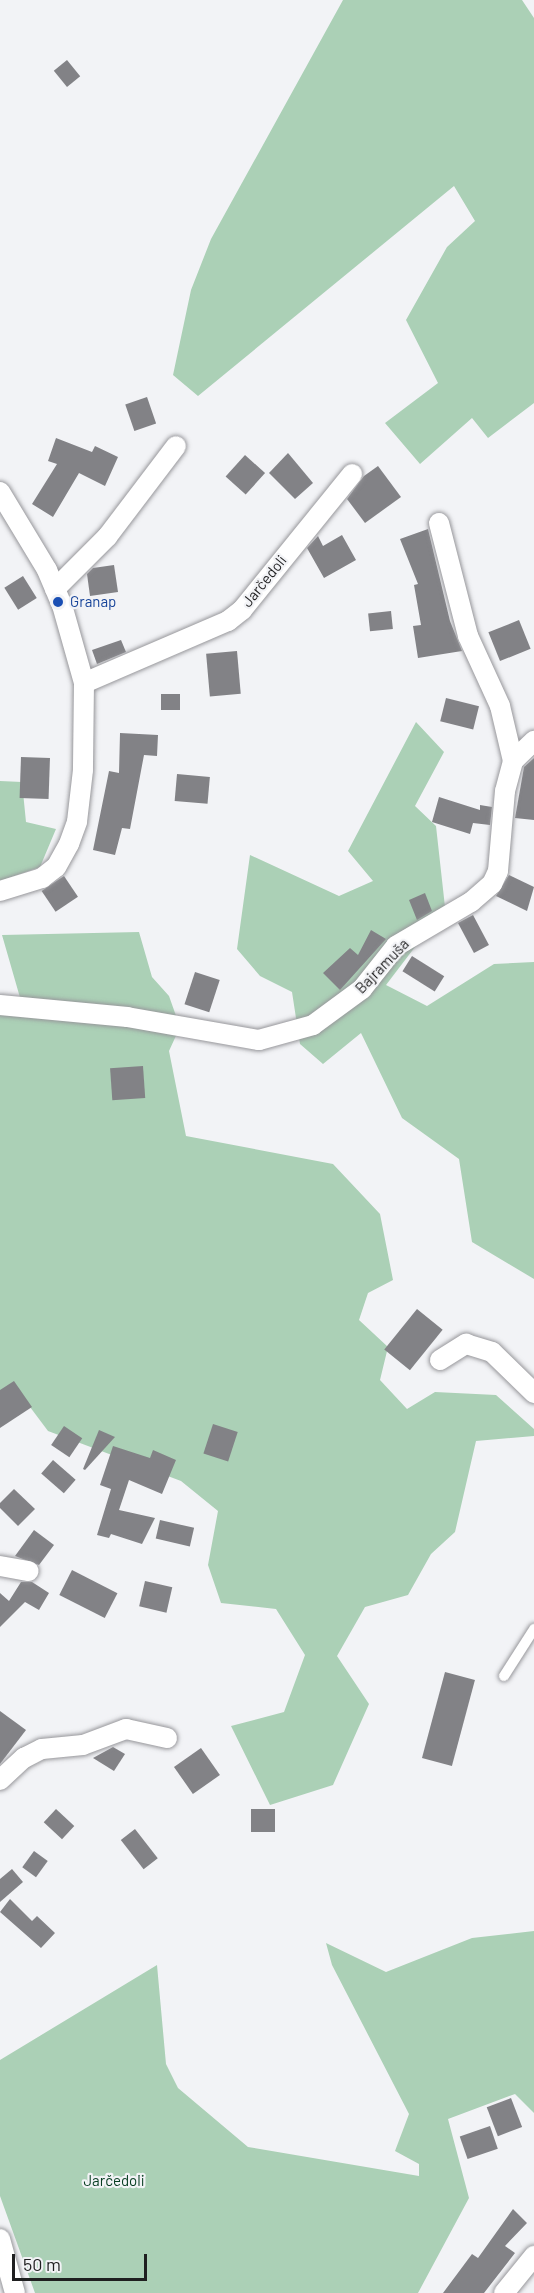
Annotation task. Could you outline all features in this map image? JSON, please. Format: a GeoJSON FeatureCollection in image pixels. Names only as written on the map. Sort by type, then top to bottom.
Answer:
{"type":"FeatureCollection","features":[{"type":"Feature","properties":{"kind":"street"},"geometry":{"type":"LineString","coordinates":[[55,589],[107,537],[176,446]]}},
{"type":"Feature","properties":{"kind":"street","name":"Jarčedoli"},"geometry":{"type":"LineString","coordinates":[[84,683],[228,621],[242,610],[352,474]]}},
{"type":"Feature","properties":{"kind":"street"},"geometry":{"type":"LineString","coordinates":[[0,492],[55,589],[84,683],[83,770],[77,822],[69,844],[56,867],[42,878],[0,891]]}},
{"type":"Feature","properties":{"kind":"street","name":"Bajramuša"},"geometry":{"type":"LineString","coordinates":[[0,1005],[127,1017],[259,1040],[312,1025],[362,989],[396,946],[471,902],[492,884],[498,871],[505,791],[513,761],[500,706],[468,636],[439,523]]}},
{"type":"Feature","properties":{"kind":"street"},"geometry":{"type":"LineString","coordinates":[[513,761],[534,741]]}},
{"type":"Feature","properties":{"kind":"street"},"geometry":{"type":"LineString","coordinates":[[440,1360],[466,1344],[492,1352],[534,1394]]}},
{"type":"Feature","properties":{"kind":"street"},"geometry":{"type":"LineString","coordinates":[[0,1566],[29,1571]]}},
{"type":"Feature","properties":{"kind":"street"},"geometry":{"type":"LineString","coordinates":[[0,1780],[24,1758],[42,1749],[83,1744],[126,1729],[167,1738]]}},
{"type":"Feature","properties":{"kind":"street"},"geometry":{"type":"LineString","coordinates":[[0,2239],[15,2293]]}},
{"type":"Feature","properties":{"kind":"street"},"geometry":{"type":"LineString","coordinates":[[504,2293],[534,2256]]}},
{"type":"Feature","properties":{"kind":"lane"},"geometry":{"type":"LineString","coordinates":[[504,1676],[534,1629]]}},
{"type":"Feature","properties":{"kind":"green space"},"geometry":{"type":"Polygon","coordinates":[[[343,0],[522,0],[534,18],[534,403],[488,438],[472,418],[420,464],[385,423],[438,383],[406,320],[447,247],[475,221],[454,186],[198,396],[173,375],[191,290],[211,239],[343,0]]]}},
{"type":"Feature","properties":{"kind":"green space"},"geometry":{"type":"Polygon","coordinates":[[[416,722],[444,752],[415,806],[436,826],[446,916],[418,943],[386,985],[427,1006],[494,964],[534,962],[534,1279],[472,1242],[459,1159],[402,1118],[361,1033],[323,1064],[300,1044],[292,992],[260,976],[237,949],[250,855],[339,896],[373,881],[348,851],[416,722]]]}},
{"type":"Feature","properties":{"kind":"green space"},"geometry":{"type":"Polygon","coordinates":[[[0,781],[22,782],[26,822],[56,829],[40,867],[0,881],[0,781]]]}},
{"type":"Feature","properties":{"kind":"green space"},"geometry":{"type":"Polygon","coordinates":[[[139,932],[152,977],[169,996],[180,1027],[169,1051],[186,1136],[333,1164],[380,1214],[393,1280],[368,1293],[359,1320],[388,1347],[380,1380],[407,1409],[435,1392],[496,1395],[534,1429],[534,1436],[476,1441],[455,1532],[431,1554],[408,1595],[365,1607],[337,1656],[369,1704],[333,1785],[270,1805],[231,1726],[284,1712],[305,1655],[276,1609],[221,1603],[208,1565],[218,1511],[181,1481],[48,1431],[21,1395],[0,1414],[0,1005],[23,1008],[2,935],[139,932]]]}},
{"type":"Feature","properties":{"kind":"green space","name":"Jarčedoli"},"geometry":{"type":"Polygon","coordinates":[[[534,1931],[534,2113],[515,2094],[448,2119],[469,2198],[418,2293],[35,2293],[0,2196],[0,2060],[157,1965],[166,2064],[178,2088],[248,2147],[419,2176],[419,2164],[395,2151],[409,2114],[332,1965],[326,1943],[386,1972],[472,1938],[534,1931]]]}},
{"type":"Feature","properties":{"kind":"building"},"geometry":{"type":"Polygon","coordinates":[[[67,60],[80,76],[67,87],[54,71],[67,60]]]}},
{"type":"Feature","properties":{"kind":"building"},"geometry":{"type":"Polygon","coordinates":[[[147,397],[156,423],[134,431],[125,404],[147,397]]]}},
{"type":"Feature","properties":{"kind":"building"},"geometry":{"type":"Polygon","coordinates":[[[56,438],[92,452],[95,446],[118,457],[105,486],[79,473],[53,517],[32,504],[57,464],[48,461],[56,438]]]}},
{"type":"Feature","properties":{"kind":"building"},"geometry":{"type":"Polygon","coordinates":[[[288,453],[313,483],[295,499],[269,473],[288,453]]]}},
{"type":"Feature","properties":{"kind":"building"},"geometry":{"type":"Polygon","coordinates":[[[245,455],[265,473],[246,495],[226,477],[245,455]]]}},
{"type":"Feature","properties":{"kind":"building"},"geometry":{"type":"Polygon","coordinates":[[[378,466],[401,497],[365,523],[347,499],[364,476],[378,466]]]}},
{"type":"Feature","properties":{"kind":"building"},"geometry":{"type":"Polygon","coordinates":[[[428,529],[450,621],[462,651],[418,658],[413,626],[421,625],[414,585],[418,584],[400,539],[428,529]]]}},
{"type":"Feature","properties":{"kind":"building"},"geometry":{"type":"Polygon","coordinates":[[[342,535],[356,560],[324,578],[307,548],[318,536],[323,546],[342,535]]]}},
{"type":"Feature","properties":{"kind":"building"},"geometry":{"type":"Polygon","coordinates":[[[114,565],[118,592],[90,596],[87,574],[93,568],[114,565]]]}},
{"type":"Feature","properties":{"kind":"building"},"geometry":{"type":"Polygon","coordinates":[[[23,576],[37,598],[18,610],[4,588],[23,576]]]}},
{"type":"Feature","properties":{"kind":"building"},"geometry":{"type":"Polygon","coordinates":[[[391,611],[393,629],[370,631],[368,613],[391,611]]]}},
{"type":"Feature","properties":{"kind":"building"},"geometry":{"type":"Polygon","coordinates":[[[519,620],[531,649],[500,661],[488,632],[519,620]]]}},
{"type":"Feature","properties":{"kind":"building"},"geometry":{"type":"Polygon","coordinates":[[[121,640],[126,652],[97,664],[92,650],[121,640]]]}},
{"type":"Feature","properties":{"kind":"building"},"geometry":{"type":"Polygon","coordinates":[[[237,651],[241,694],[210,697],[206,654],[237,651]]]}},
{"type":"Feature","properties":{"kind":"building"},"geometry":{"type":"Polygon","coordinates":[[[161,694],[180,694],[180,710],[161,710],[161,694]]]}},
{"type":"Feature","properties":{"kind":"building"},"geometry":{"type":"Polygon","coordinates":[[[446,698],[479,706],[473,730],[440,721],[446,698]]]}},
{"type":"Feature","properties":{"kind":"building"},"geometry":{"type":"Polygon","coordinates":[[[120,733],[158,735],[157,756],[144,755],[130,829],[122,828],[115,855],[93,850],[109,771],[119,773],[120,733]]]}},
{"type":"Feature","properties":{"kind":"building"},"geometry":{"type":"Polygon","coordinates":[[[21,757],[50,758],[49,799],[20,798],[21,757]]]}},
{"type":"Feature","properties":{"kind":"building"},"geometry":{"type":"Polygon","coordinates":[[[534,758],[534,820],[515,818],[524,767],[534,758]]]}},
{"type":"Feature","properties":{"kind":"building"},"geometry":{"type":"Polygon","coordinates":[[[177,774],[210,777],[208,804],[175,801],[177,774]]]}},
{"type":"Feature","properties":{"kind":"building"},"geometry":{"type":"Polygon","coordinates":[[[439,797],[480,810],[480,805],[492,807],[490,825],[473,823],[470,834],[432,822],[439,797]]]}},
{"type":"Feature","properties":{"kind":"building"},"geometry":{"type":"Polygon","coordinates":[[[509,875],[534,887],[527,911],[496,896],[509,875]]]}},
{"type":"Feature","properties":{"kind":"building"},"geometry":{"type":"Polygon","coordinates":[[[64,876],[78,897],[56,912],[42,891],[64,876]]]}},
{"type":"Feature","properties":{"kind":"building"},"geometry":{"type":"Polygon","coordinates":[[[425,893],[432,911],[417,920],[409,900],[425,893]]]}},
{"type":"Feature","properties":{"kind":"building"},"geometry":{"type":"Polygon","coordinates":[[[473,915],[489,945],[474,953],[458,923],[473,915]]]}},
{"type":"Feature","properties":{"kind":"building"},"geometry":{"type":"Polygon","coordinates":[[[371,930],[386,939],[340,990],[323,973],[350,948],[358,955],[371,930]]]}},
{"type":"Feature","properties":{"kind":"building"},"geometry":{"type":"Polygon","coordinates":[[[412,956],[444,976],[435,991],[402,971],[412,956]]]}},
{"type":"Feature","properties":{"kind":"building"},"geometry":{"type":"Polygon","coordinates":[[[195,972],[220,980],[209,1012],[184,1004],[195,972]]]}},
{"type":"Feature","properties":{"kind":"building"},"geometry":{"type":"Polygon","coordinates":[[[143,1066],[145,1098],[112,1100],[110,1068],[143,1066]]]}},
{"type":"Feature","properties":{"kind":"building"},"geometry":{"type":"Polygon","coordinates":[[[417,1309],[443,1330],[410,1370],[384,1349],[417,1309]]]}},
{"type":"Feature","properties":{"kind":"building"},"geometry":{"type":"Polygon","coordinates":[[[14,1381],[32,1407],[0,1428],[0,1390],[14,1381]]]}},
{"type":"Feature","properties":{"kind":"building"},"geometry":{"type":"Polygon","coordinates":[[[213,1424],[238,1432],[228,1462],[203,1453],[213,1424]]]}},
{"type":"Feature","properties":{"kind":"building"},"geometry":{"type":"Polygon","coordinates":[[[64,1426],[82,1438],[69,1457],[51,1445],[64,1426]]]}},
{"type":"Feature","properties":{"kind":"building"},"geometry":{"type":"Polygon","coordinates":[[[99,1430],[115,1437],[85,1470],[83,1469],[99,1430]]]}},
{"type":"Feature","properties":{"kind":"building"},"geometry":{"type":"Polygon","coordinates":[[[113,1446],[150,1458],[153,1450],[176,1460],[162,1494],[129,1480],[119,1510],[155,1518],[142,1544],[111,1534],[109,1538],[97,1535],[111,1489],[100,1485],[113,1446]]]}},
{"type":"Feature","properties":{"kind":"building"},"geometry":{"type":"Polygon","coordinates":[[[53,1460],[76,1480],[64,1493],[41,1474],[53,1460]]]}},
{"type":"Feature","properties":{"kind":"building"},"geometry":{"type":"Polygon","coordinates":[[[14,1489],[35,1509],[18,1526],[0,1508],[0,1503],[14,1489]]]}},
{"type":"Feature","properties":{"kind":"building"},"geometry":{"type":"Polygon","coordinates":[[[160,1520],[194,1528],[190,1546],[156,1539],[160,1520]]]}},
{"type":"Feature","properties":{"kind":"building"},"geometry":{"type":"Polygon","coordinates":[[[34,1530],[54,1545],[39,1565],[15,1556],[34,1530]]]}},
{"type":"Feature","properties":{"kind":"building"},"geometry":{"type":"Polygon","coordinates":[[[72,1570],[117,1593],[105,1618],[59,1595],[72,1570]]]}},
{"type":"Feature","properties":{"kind":"building"},"geometry":{"type":"Polygon","coordinates":[[[145,1581],[172,1587],[166,1613],[139,1606],[145,1581]]]}},
{"type":"Feature","properties":{"kind":"building"},"geometry":{"type":"Polygon","coordinates":[[[21,1582],[32,1582],[49,1593],[39,1610],[25,1602],[0,1627],[0,1593],[9,1601],[21,1582]]]}},
{"type":"Feature","properties":{"kind":"building"},"geometry":{"type":"Polygon","coordinates":[[[445,1672],[475,1680],[452,1766],[422,1758],[445,1672]]]}},
{"type":"Feature","properties":{"kind":"building"},"geometry":{"type":"Polygon","coordinates":[[[0,1711],[26,1730],[0,1764],[0,1711]]]}},
{"type":"Feature","properties":{"kind":"building"},"geometry":{"type":"Polygon","coordinates":[[[113,1747],[125,1754],[114,1771],[93,1758],[113,1747]]]}},
{"type":"Feature","properties":{"kind":"building"},"geometry":{"type":"Polygon","coordinates":[[[201,1748],[220,1775],[193,1794],[174,1767],[201,1748]]]}},
{"type":"Feature","properties":{"kind":"building"},"geometry":{"type":"Polygon","coordinates":[[[56,1809],[74,1826],[62,1839],[44,1822],[56,1809]]]}},
{"type":"Feature","properties":{"kind":"building"},"geometry":{"type":"Polygon","coordinates":[[[251,1809],[275,1809],[275,1832],[251,1832],[251,1809]]]}},
{"type":"Feature","properties":{"kind":"building"},"geometry":{"type":"Polygon","coordinates":[[[135,1829],[158,1858],[144,1869],[121,1840],[135,1829]]]}},
{"type":"Feature","properties":{"kind":"building"},"geometry":{"type":"Polygon","coordinates":[[[34,1851],[48,1861],[36,1877],[22,1867],[34,1851]]]}},
{"type":"Feature","properties":{"kind":"building"},"geometry":{"type":"Polygon","coordinates":[[[12,1869],[23,1882],[0,1902],[0,1879],[12,1869]]]}},
{"type":"Feature","properties":{"kind":"building"},"geometry":{"type":"Polygon","coordinates":[[[10,1899],[32,1921],[37,1916],[55,1933],[41,1948],[0,1912],[10,1899]]]}},
{"type":"Feature","properties":{"kind":"building"},"geometry":{"type":"Polygon","coordinates":[[[511,2098],[522,2127],[498,2136],[487,2107],[511,2098]]]}},
{"type":"Feature","properties":{"kind":"building"},"geometry":{"type":"Polygon","coordinates":[[[490,2126],[498,2149],[468,2159],[460,2136],[490,2126]]]}},
{"type":"Feature","properties":{"kind":"building"},"geometry":{"type":"Polygon","coordinates":[[[513,2209],[527,2223],[505,2246],[515,2253],[484,2293],[443,2293],[472,2254],[478,2258],[513,2209]]]}},
{"type":"Feature","properties":{"kind":"place","name":"Granap"},"geometry":{"type":"Point","coordinates":[58,602]}}]}
